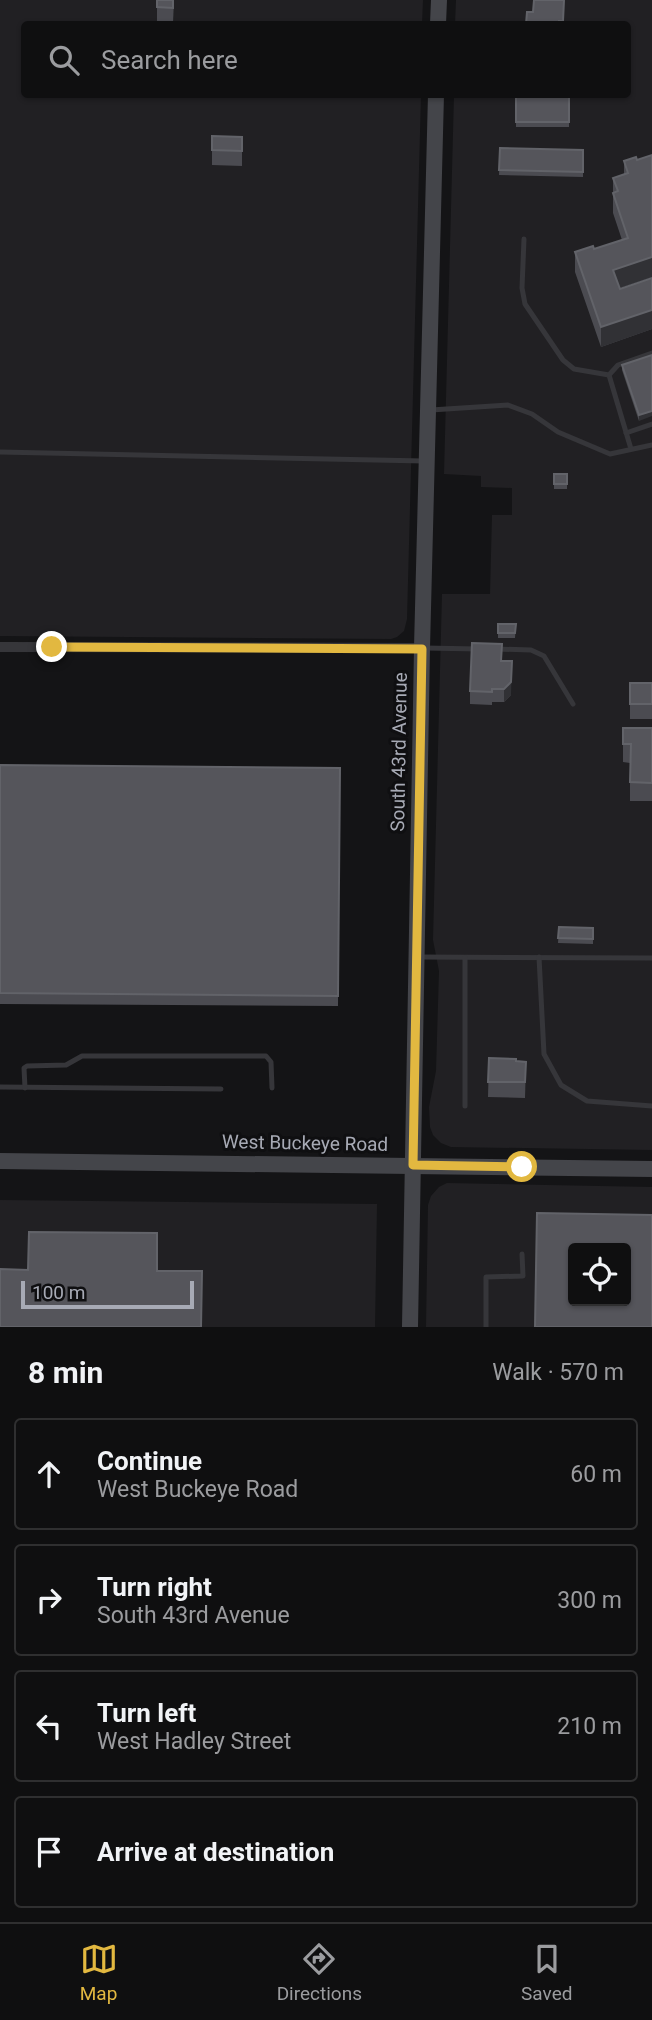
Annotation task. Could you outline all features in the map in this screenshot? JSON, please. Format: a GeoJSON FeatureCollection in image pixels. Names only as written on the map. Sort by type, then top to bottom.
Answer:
{"type":"FeatureCollection","features":[{"type":"Feature","properties":{"kind":"main road"},"geometry":{"type":"LineString","coordinates":[[438,21],[439,0]]}},
{"type":"Feature","properties":{"kind":"main road","name":"South 43rd Avenue"},"geometry":{"type":"LineString","coordinates":[[410,1327],[422,649],[436,98]]}},
{"type":"Feature","properties":{"kind":"main road","name":"West Buckeye Road"},"geometry":{"type":"LineString","coordinates":[[0,1161],[652,1169]]}},
{"type":"Feature","properties":{"kind":"street"},"geometry":{"type":"LineString","coordinates":[[0,647],[422,649]]}},
{"type":"Feature","properties":{"kind":"lane"},"geometry":{"type":"LineString","coordinates":[[524,239],[522,288],[525,304],[563,360],[574,369],[609,375]]}},
{"type":"Feature","properties":{"kind":"lane"},"geometry":{"type":"LineString","coordinates":[[609,375],[618,365],[652,354]]}},
{"type":"Feature","properties":{"kind":"lane"},"geometry":{"type":"LineString","coordinates":[[609,375],[631,449]]}},
{"type":"Feature","properties":{"kind":"lane"},"geometry":{"type":"LineString","coordinates":[[428,411],[508,405],[532,415],[558,432],[610,454],[652,445]]}},
{"type":"Feature","properties":{"kind":"lane"},"geometry":{"type":"LineString","coordinates":[[626,433],[652,424]]}},
{"type":"Feature","properties":{"kind":"lane"},"geometry":{"type":"LineString","coordinates":[[0,452],[427,461]]}},
{"type":"Feature","properties":{"kind":"lane"},"geometry":{"type":"LineString","coordinates":[[422,649],[531,650],[544,656],[573,704]]}},
{"type":"Feature","properties":{"kind":"lane"},"geometry":{"type":"LineString","coordinates":[[417,957],[652,958]]}},
{"type":"Feature","properties":{"kind":"lane"},"geometry":{"type":"LineString","coordinates":[[539,957],[544,1054],[561,1085],[587,1101],[652,1105]]}},
{"type":"Feature","properties":{"kind":"lane"},"geometry":{"type":"LineString","coordinates":[[465,958],[465,1106]]}},
{"type":"Feature","properties":{"kind":"lane"},"geometry":{"type":"LineString","coordinates":[[25,1088],[24,1068],[27,1066],[66,1065],[82,1056],[266,1056],[271,1062],[272,1088]]}},
{"type":"Feature","properties":{"kind":"lane"},"geometry":{"type":"LineString","coordinates":[[0,1087],[221,1088]]}},
{"type":"Feature","properties":{"kind":"lane"},"geometry":{"type":"LineString","coordinates":[[486,1327],[486,1277],[523,1276],[522,1254]]}},
{"type":"Feature","properties":{"kind":"shaded area"},"geometry":{"type":"Polygon","coordinates":[[[0,0],[423,0],[422,21],[21,21],[21,98],[421,98],[407,619],[404,631],[391,639],[0,636],[0,0]]]}},
{"type":"Feature","properties":{"kind":"shaded area"},"geometry":{"type":"Polygon","coordinates":[[[456,0],[652,0],[652,1150],[451,1147],[441,1143],[430,1127],[429,1107],[436,1071],[439,971],[433,940],[442,594],[490,594],[492,515],[512,515],[512,488],[481,487],[481,476],[444,474],[454,98],[631,98],[631,21],[455,21],[456,0]]]}},
{"type":"Feature","properties":{"kind":"shaded area"},"geometry":{"type":"Polygon","coordinates":[[[447,1183],[652,1187],[652,1327],[426,1327],[428,1205],[431,1196],[447,1183]]]}},
{"type":"Feature","properties":{"kind":"shaded area"},"geometry":{"type":"Polygon","coordinates":[[[0,1200],[377,1204],[375,1327],[0,1327],[0,1200]]]}},
{"type":"Feature","properties":{"kind":"building"},"geometry":{"type":"Polygon","coordinates":[[[157,0],[173,0],[173,8],[157,7],[157,0]]]}},
{"type":"Feature","properties":{"kind":"building"},"geometry":{"type":"Polygon","coordinates":[[[534,0],[564,0],[563,21],[526,21],[527,12],[533,12],[534,0]]]}},
{"type":"Feature","properties":{"kind":"building"},"geometry":{"type":"Polygon","coordinates":[[[516,98],[569,98],[569,122],[516,122],[516,98]]]}},
{"type":"Feature","properties":{"kind":"building"},"geometry":{"type":"Polygon","coordinates":[[[212,136],[242,137],[242,151],[212,150],[212,136]]]}},
{"type":"Feature","properties":{"kind":"building"},"geometry":{"type":"Polygon","coordinates":[[[500,148],[583,150],[583,172],[499,170],[500,148]]]}},
{"type":"Feature","properties":{"kind":"building"},"geometry":{"type":"Polygon","coordinates":[[[652,155],[652,257],[613,270],[620,289],[652,278],[652,310],[601,327],[575,252],[628,238],[613,193],[618,191],[613,178],[628,173],[624,161],[652,155]]]}},
{"type":"Feature","properties":{"kind":"building"},"geometry":{"type":"Polygon","coordinates":[[[652,355],[652,411],[639,415],[622,365],[652,355]]]}},
{"type":"Feature","properties":{"kind":"building"},"geometry":{"type":"Polygon","coordinates":[[[554,474],[567,474],[567,484],[554,484],[554,474]]]}},
{"type":"Feature","properties":{"kind":"building"},"geometry":{"type":"Polygon","coordinates":[[[498,624],[516,624],[515,633],[498,633],[498,624]]]}},
{"type":"Feature","properties":{"kind":"building"},"geometry":{"type":"Polygon","coordinates":[[[472,643],[502,644],[501,661],[512,661],[511,682],[504,689],[492,689],[492,692],[470,691],[472,643]]]}},
{"type":"Feature","properties":{"kind":"building"},"geometry":{"type":"Polygon","coordinates":[[[630,683],[652,683],[652,704],[630,704],[630,683]]]}},
{"type":"Feature","properties":{"kind":"building"},"geometry":{"type":"Polygon","coordinates":[[[623,728],[652,728],[652,783],[630,782],[631,744],[623,744],[623,728]]]}},
{"type":"Feature","properties":{"kind":"building"},"geometry":{"type":"Polygon","coordinates":[[[0,765],[340,768],[338,996],[0,993],[0,765]]]}},
{"type":"Feature","properties":{"kind":"building"},"geometry":{"type":"Polygon","coordinates":[[[559,927],[593,928],[593,939],[558,938],[559,927]]]}},
{"type":"Feature","properties":{"kind":"building"},"geometry":{"type":"Polygon","coordinates":[[[489,1058],[526,1062],[525,1082],[488,1082],[489,1058]]]}},
{"type":"Feature","properties":{"kind":"building"},"geometry":{"type":"Polygon","coordinates":[[[537,1213],[652,1215],[652,1327],[535,1327],[537,1213]]]}},
{"type":"Feature","properties":{"kind":"building"},"geometry":{"type":"Polygon","coordinates":[[[29,1232],[157,1233],[157,1271],[202,1271],[201,1327],[0,1327],[0,1269],[28,1270],[29,1232]]]}},
{"type":"Feature","properties":{"kind":"route"},"geometry":{"type":"LineString","coordinates":[[52,647],[422,649],[413,1165],[522,1167]]}}]}
